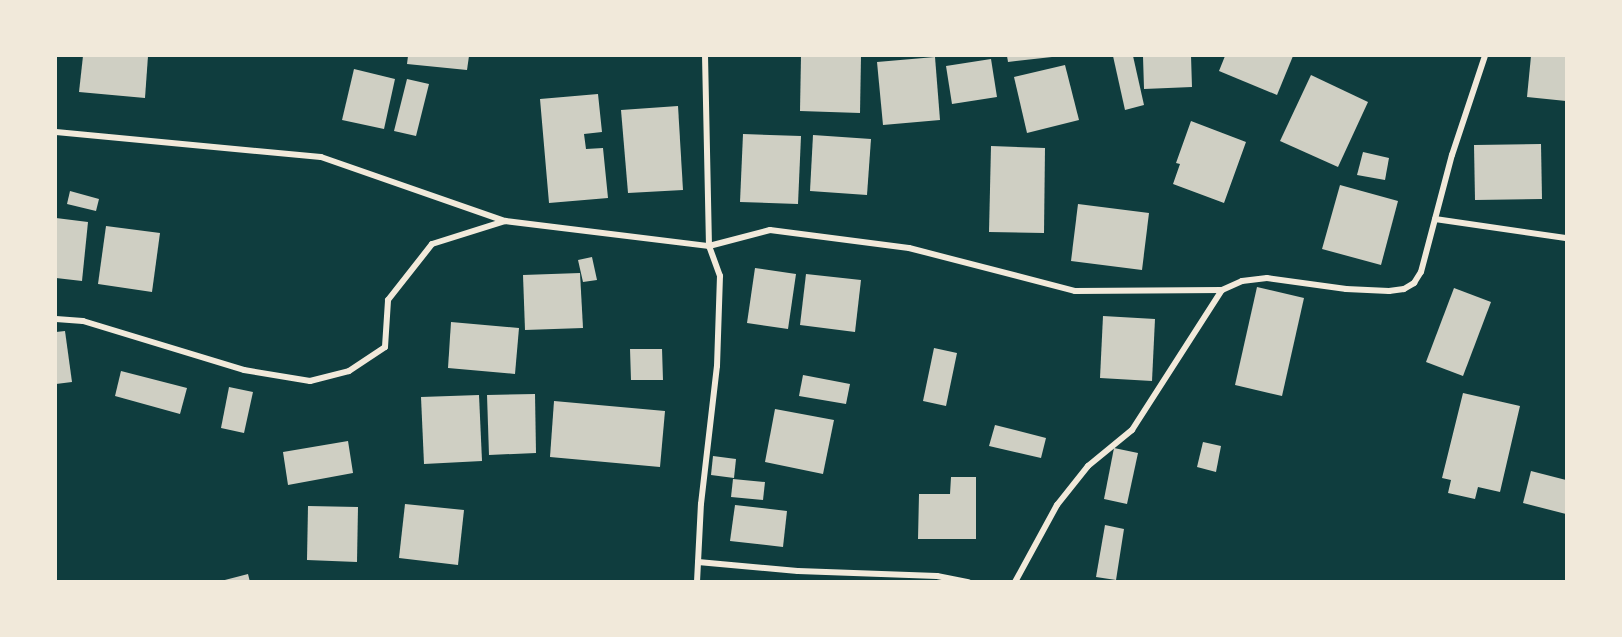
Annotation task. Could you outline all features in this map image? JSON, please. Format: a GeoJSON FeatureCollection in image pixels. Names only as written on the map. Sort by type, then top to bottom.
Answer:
{"type":"FeatureCollection","features":[{"type":"Feature","properties":{"kind":"street"},"geometry":{"type":"LineString","coordinates":[[697,582],[701,504],[717,366],[720,276],[709,246],[705,56]]}},
{"type":"Feature","properties":{"kind":"street"},"geometry":{"type":"LineString","coordinates":[[56,132],[321,157],[505,221],[709,246],[770,230],[909,248],[1075,291],[1222,290],[1242,281],[1267,278],[1346,289],[1404,290],[1414,283],[1421,272],[1452,155],[1485,56]]}},
{"type":"Feature","properties":{"kind":"street"},"geometry":{"type":"LineString","coordinates":[[1435,219],[1566,238]]}},
{"type":"Feature","properties":{"kind":"street"},"geometry":{"type":"LineString","coordinates":[[56,319],[83,321],[244,370],[310,381],[349,371],[385,347],[388,300],[432,244],[505,221]]}},
{"type":"Feature","properties":{"kind":"street"},"geometry":{"type":"LineString","coordinates":[[1015,582],[1057,505],[1088,466],[1132,430],[1222,290]]}},
{"type":"Feature","properties":{"kind":"street"},"geometry":{"type":"LineString","coordinates":[[698,562],[798,571],[937,576],[968,582]]}},
{"type":"Feature","properties":{"kind":"building"},"geometry":{"type":"Polygon","coordinates":[[[83,56],[148,56],[145,98],[79,92],[83,56]]]}},
{"type":"Feature","properties":{"kind":"building"},"geometry":{"type":"Polygon","coordinates":[[[408,56],[469,56],[467,70],[407,64],[408,56]]]}},
{"type":"Feature","properties":{"kind":"building"},"geometry":{"type":"Polygon","coordinates":[[[801,56],[861,56],[860,113],[800,111],[801,56]]]}},
{"type":"Feature","properties":{"kind":"building"},"geometry":{"type":"Polygon","coordinates":[[[1007,56],[1052,56],[1052,57],[1008,62],[1007,56]]]}},
{"type":"Feature","properties":{"kind":"building"},"geometry":{"type":"Polygon","coordinates":[[[1113,56],[1133,56],[1144,105],[1125,110],[1113,56]]]}},
{"type":"Feature","properties":{"kind":"building"},"geometry":{"type":"Polygon","coordinates":[[[1143,56],[1191,56],[1192,87],[1144,89],[1143,56]]]}},
{"type":"Feature","properties":{"kind":"building"},"geometry":{"type":"Polygon","coordinates":[[[1225,56],[1293,56],[1277,95],[1219,71],[1225,56]]]}},
{"type":"Feature","properties":{"kind":"building"},"geometry":{"type":"Polygon","coordinates":[[[1531,56],[1566,56],[1566,101],[1527,97],[1531,56]]]}},
{"type":"Feature","properties":{"kind":"building"},"geometry":{"type":"Polygon","coordinates":[[[935,57],[940,120],[883,125],[877,62],[935,57]]]}},
{"type":"Feature","properties":{"kind":"building"},"geometry":{"type":"Polygon","coordinates":[[[991,59],[997,97],[952,104],[946,66],[991,59]]]}},
{"type":"Feature","properties":{"kind":"building"},"geometry":{"type":"Polygon","coordinates":[[[1065,65],[1079,120],[1027,133],[1014,77],[1065,65]]]}},
{"type":"Feature","properties":{"kind":"building"},"geometry":{"type":"Polygon","coordinates":[[[354,69],[395,79],[384,129],[342,120],[354,69]]]}},
{"type":"Feature","properties":{"kind":"building"},"geometry":{"type":"Polygon","coordinates":[[[1311,75],[1368,102],[1338,167],[1280,141],[1311,75]]]}},
{"type":"Feature","properties":{"kind":"building"},"geometry":{"type":"Polygon","coordinates":[[[407,79],[429,84],[416,136],[394,131],[407,79]]]}},
{"type":"Feature","properties":{"kind":"building"},"geometry":{"type":"Polygon","coordinates":[[[598,94],[602,132],[584,134],[586,149],[603,148],[608,198],[549,203],[540,99],[598,94]]]}},
{"type":"Feature","properties":{"kind":"building"},"geometry":{"type":"Polygon","coordinates":[[[678,106],[683,190],[628,193],[621,110],[678,106]]]}},
{"type":"Feature","properties":{"kind":"building"},"geometry":{"type":"Polygon","coordinates":[[[1191,121],[1246,142],[1224,203],[1173,184],[1180,164],[1176,163],[1191,121]]]}},
{"type":"Feature","properties":{"kind":"building"},"geometry":{"type":"Polygon","coordinates":[[[743,134],[801,136],[798,204],[740,202],[743,134]]]}},
{"type":"Feature","properties":{"kind":"building"},"geometry":{"type":"Polygon","coordinates":[[[813,135],[871,139],[867,195],[810,191],[813,135]]]}},
{"type":"Feature","properties":{"kind":"building"},"geometry":{"type":"Polygon","coordinates":[[[1541,144],[1542,199],[1475,200],[1474,145],[1541,144]]]}},
{"type":"Feature","properties":{"kind":"building"},"geometry":{"type":"Polygon","coordinates":[[[991,146],[1045,148],[1044,233],[989,232],[991,146]]]}},
{"type":"Feature","properties":{"kind":"building"},"geometry":{"type":"Polygon","coordinates":[[[1363,152],[1389,158],[1385,180],[1357,175],[1363,152]]]}},
{"type":"Feature","properties":{"kind":"building"},"geometry":{"type":"Polygon","coordinates":[[[1340,185],[1398,201],[1381,265],[1322,249],[1340,185]]]}},
{"type":"Feature","properties":{"kind":"building"},"geometry":{"type":"Polygon","coordinates":[[[70,191],[99,199],[96,211],[67,204],[70,191]]]}},
{"type":"Feature","properties":{"kind":"building"},"geometry":{"type":"Polygon","coordinates":[[[1078,204],[1149,213],[1142,270],[1071,261],[1078,204]]]}},
{"type":"Feature","properties":{"kind":"building"},"geometry":{"type":"Polygon","coordinates":[[[56,218],[88,222],[82,281],[56,278],[56,218]]]}},
{"type":"Feature","properties":{"kind":"building"},"geometry":{"type":"Polygon","coordinates":[[[106,226],[160,233],[152,292],[98,284],[106,226]]]}},
{"type":"Feature","properties":{"kind":"building"},"geometry":{"type":"Polygon","coordinates":[[[592,257],[597,280],[583,282],[578,260],[592,257]]]}},
{"type":"Feature","properties":{"kind":"building"},"geometry":{"type":"Polygon","coordinates":[[[755,268],[796,274],[788,329],[747,323],[755,268]]]}},
{"type":"Feature","properties":{"kind":"building"},"geometry":{"type":"Polygon","coordinates":[[[580,273],[583,328],[525,330],[523,275],[580,273]]]}},
{"type":"Feature","properties":{"kind":"building"},"geometry":{"type":"Polygon","coordinates":[[[806,274],[861,280],[855,332],[800,325],[806,274]]]}},
{"type":"Feature","properties":{"kind":"building"},"geometry":{"type":"Polygon","coordinates":[[[1257,287],[1304,298],[1282,396],[1235,385],[1257,287]]]}},
{"type":"Feature","properties":{"kind":"building"},"geometry":{"type":"Polygon","coordinates":[[[1454,288],[1491,302],[1463,376],[1426,362],[1454,288]]]}},
{"type":"Feature","properties":{"kind":"building"},"geometry":{"type":"Polygon","coordinates":[[[1103,316],[1155,319],[1152,381],[1100,378],[1103,316]]]}},
{"type":"Feature","properties":{"kind":"building"},"geometry":{"type":"Polygon","coordinates":[[[451,322],[519,328],[515,374],[448,368],[451,322]]]}},
{"type":"Feature","properties":{"kind":"building"},"geometry":{"type":"Polygon","coordinates":[[[65,331],[72,382],[56,384],[56,332],[65,331]]]}},
{"type":"Feature","properties":{"kind":"building"},"geometry":{"type":"Polygon","coordinates":[[[934,348],[957,353],[946,406],[923,401],[934,348]]]}},
{"type":"Feature","properties":{"kind":"building"},"geometry":{"type":"Polygon","coordinates":[[[630,349],[662,349],[663,380],[631,380],[630,349]]]}},
{"type":"Feature","properties":{"kind":"building"},"geometry":{"type":"Polygon","coordinates":[[[121,371],[187,388],[180,414],[115,396],[121,371]]]}},
{"type":"Feature","properties":{"kind":"building"},"geometry":{"type":"Polygon","coordinates":[[[803,375],[850,384],[846,404],[799,396],[803,375]]]}},
{"type":"Feature","properties":{"kind":"building"},"geometry":{"type":"Polygon","coordinates":[[[229,387],[253,392],[244,433],[221,428],[229,387]]]}},
{"type":"Feature","properties":{"kind":"building"},"geometry":{"type":"Polygon","coordinates":[[[1463,393],[1520,406],[1500,492],[1478,487],[1475,499],[1448,493],[1451,480],[1442,478],[1463,393]]]}},
{"type":"Feature","properties":{"kind":"building"},"geometry":{"type":"Polygon","coordinates":[[[535,394],[536,453],[489,455],[487,395],[535,394]]]}},
{"type":"Feature","properties":{"kind":"building"},"geometry":{"type":"Polygon","coordinates":[[[479,395],[482,461],[424,464],[421,397],[479,395]]]}},
{"type":"Feature","properties":{"kind":"building"},"geometry":{"type":"Polygon","coordinates":[[[554,401],[665,411],[660,467],[550,457],[554,401]]]}},
{"type":"Feature","properties":{"kind":"building"},"geometry":{"type":"Polygon","coordinates":[[[775,409],[834,420],[823,474],[765,462],[775,409]]]}},
{"type":"Feature","properties":{"kind":"building"},"geometry":{"type":"Polygon","coordinates":[[[995,425],[1046,438],[1041,458],[989,446],[995,425]]]}},
{"type":"Feature","properties":{"kind":"building"},"geometry":{"type":"Polygon","coordinates":[[[348,441],[353,473],[288,485],[283,452],[348,441]]]}},
{"type":"Feature","properties":{"kind":"building"},"geometry":{"type":"Polygon","coordinates":[[[1203,442],[1221,446],[1216,472],[1197,467],[1203,442]]]}},
{"type":"Feature","properties":{"kind":"building"},"geometry":{"type":"Polygon","coordinates":[[[1114,448],[1138,453],[1127,504],[1104,499],[1114,448]]]}},
{"type":"Feature","properties":{"kind":"building"},"geometry":{"type":"Polygon","coordinates":[[[713,456],[736,459],[734,478],[711,475],[713,456]]]}},
{"type":"Feature","properties":{"kind":"building"},"geometry":{"type":"Polygon","coordinates":[[[1531,471],[1566,480],[1566,514],[1523,503],[1531,471]]]}},
{"type":"Feature","properties":{"kind":"building"},"geometry":{"type":"Polygon","coordinates":[[[951,477],[976,477],[976,539],[918,539],[919,494],[950,494],[951,477]]]}},
{"type":"Feature","properties":{"kind":"building"},"geometry":{"type":"Polygon","coordinates":[[[733,479],[765,482],[763,500],[731,497],[733,479]]]}},
{"type":"Feature","properties":{"kind":"building"},"geometry":{"type":"Polygon","coordinates":[[[405,504],[464,510],[458,565],[399,558],[405,504]]]}},
{"type":"Feature","properties":{"kind":"building"},"geometry":{"type":"Polygon","coordinates":[[[735,505],[787,511],[783,547],[730,541],[735,505]]]}},
{"type":"Feature","properties":{"kind":"building"},"geometry":{"type":"Polygon","coordinates":[[[308,506],[358,507],[357,562],[307,560],[308,506]]]}},
{"type":"Feature","properties":{"kind":"building"},"geometry":{"type":"Polygon","coordinates":[[[1105,525],[1124,529],[1116,580],[1096,577],[1105,525]]]}},
{"type":"Feature","properties":{"kind":"building"},"geometry":{"type":"Polygon","coordinates":[[[248,574],[250,582],[221,582],[221,581],[248,574]]]}}]}
